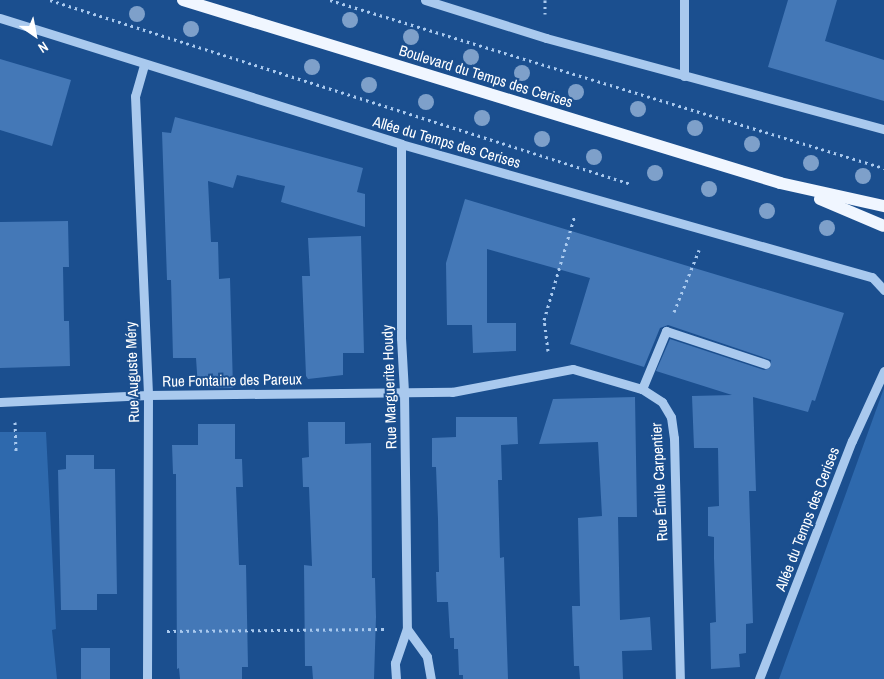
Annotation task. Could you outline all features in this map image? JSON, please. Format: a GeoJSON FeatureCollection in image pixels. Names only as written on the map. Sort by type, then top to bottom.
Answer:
{"type":"FeatureCollection","features":[{"type":"Feature","properties":{"kind":"main road","name":"Boulevard du Temps des Cerises"},"geometry":{"type":"LineString","coordinates":[[183,0],[780,183],[884,206]]}},
{"type":"Feature","properties":{"kind":"main road","name":"Boulevard du Temps des Cerises"},"geometry":{"type":"LineString","coordinates":[[780,183],[884,226]]}},
{"type":"Feature","properties":{"kind":"street"},"geometry":{"type":"LineString","coordinates":[[425,0],[546,38],[884,129]]}},
{"type":"Feature","properties":{"kind":"street"},"geometry":{"type":"LineString","coordinates":[[684,0],[684,76]]}},
{"type":"Feature","properties":{"kind":"street","name":"Allée du Temps des Cerises"},"geometry":{"type":"LineString","coordinates":[[0,18],[144,65],[401,144],[872,278],[884,290]]}},
{"type":"Feature","properties":{"kind":"street","name":"Rue Auguste Méry"},"geometry":{"type":"LineString","coordinates":[[144,65],[135,96],[148,396],[147,679]]}},
{"type":"Feature","properties":{"kind":"street","name":"Rue Marguerite Houdy"},"geometry":{"type":"LineString","coordinates":[[396,679],[395,663],[407,629],[404,391],[401,329],[401,144]]}},
{"type":"Feature","properties":{"kind":"street"},"geometry":{"type":"LineString","coordinates":[[642,389],[666,331],[766,364]]}},
{"type":"Feature","properties":{"kind":"street","name":"Rue Émile Carpentier"},"geometry":{"type":"LineString","coordinates":[[404,391],[452,392],[573,369],[642,389],[662,402],[670,417],[674,438],[680,679]]}},
{"type":"Feature","properties":{"kind":"street","name":"Allée du Temps des Cerises"},"geometry":{"type":"LineString","coordinates":[[760,679],[852,441],[884,371]]}},
{"type":"Feature","properties":{"kind":"street","name":"Rue Fontaine des Pareux"},"geometry":{"type":"LineString","coordinates":[[0,402],[148,396],[404,391]]}},
{"type":"Feature","properties":{"kind":"street"},"geometry":{"type":"LineString","coordinates":[[407,629],[428,657],[431,679]]}},
{"type":"Feature","properties":{"kind":"path"},"geometry":{"type":"LineString","coordinates":[[50,0],[638,186]]}},
{"type":"Feature","properties":{"kind":"path"},"geometry":{"type":"LineString","coordinates":[[330,0],[884,168]]}},
{"type":"Feature","properties":{"kind":"path"},"geometry":{"type":"LineString","coordinates":[[550,373],[544,320],[581,195]]}},
{"type":"Feature","properties":{"kind":"path"},"geometry":{"type":"LineString","coordinates":[[666,331],[706,231]]}},
{"type":"Feature","properties":{"kind":"path"},"geometry":{"type":"LineString","coordinates":[[15,401],[16,453]]}},
{"type":"Feature","properties":{"kind":"path"},"geometry":{"type":"LineString","coordinates":[[146,631],[407,629]]}},
{"type":"Feature","properties":{"kind":"shaded area"},"geometry":{"type":"Polygon","coordinates":[[[884,388],[884,679],[779,679],[884,388]]]}},
{"type":"Feature","properties":{"kind":"shaded area"},"geometry":{"type":"Polygon","coordinates":[[[0,432],[46,432],[56,629],[52,630],[57,679],[0,679],[0,432]]]}},
{"type":"Feature","properties":{"kind":"building"},"geometry":{"type":"Polygon","coordinates":[[[788,0],[837,0],[825,41],[884,60],[884,101],[768,67],[788,0]]]}},
{"type":"Feature","properties":{"kind":"building"},"geometry":{"type":"Polygon","coordinates":[[[0,59],[71,80],[52,146],[0,130],[0,59]]]}},
{"type":"Feature","properties":{"kind":"building"},"geometry":{"type":"Polygon","coordinates":[[[175,117],[363,168],[357,192],[365,194],[365,227],[281,202],[285,186],[237,175],[233,188],[208,181],[211,242],[218,242],[219,279],[230,278],[233,388],[198,388],[196,358],[173,358],[171,280],[167,280],[162,132],[171,133],[175,117]]]}},
{"type":"Feature","properties":{"kind":"building"},"geometry":{"type":"Polygon","coordinates":[[[465,199],[844,313],[815,401],[812,400],[808,412],[753,397],[756,491],[749,491],[753,623],[746,624],[746,653],[739,654],[740,667],[711,669],[710,623],[716,622],[714,537],[708,536],[708,507],[719,506],[718,448],[694,448],[692,396],[732,395],[656,371],[670,339],[764,370],[770,368],[771,360],[668,325],[660,328],[644,367],[570,344],[590,278],[487,249],[487,323],[516,323],[516,351],[473,353],[472,325],[447,325],[446,263],[465,199]]]}},
{"type":"Feature","properties":{"kind":"building"},"geometry":{"type":"Polygon","coordinates":[[[68,221],[69,267],[63,267],[64,321],[69,321],[70,366],[0,368],[0,222],[68,221]]]}},
{"type":"Feature","properties":{"kind":"building"},"geometry":{"type":"Polygon","coordinates":[[[361,236],[364,353],[343,353],[343,375],[308,379],[306,376],[302,276],[310,276],[308,238],[361,236]]]}},
{"type":"Feature","properties":{"kind":"building"},"geometry":{"type":"Polygon","coordinates":[[[635,397],[637,517],[618,517],[620,620],[650,617],[652,650],[622,651],[623,679],[580,679],[579,666],[574,666],[572,606],[580,606],[578,518],[602,516],[598,442],[539,444],[553,399],[635,397]]]}},
{"type":"Feature","properties":{"kind":"building"},"geometry":{"type":"Polygon","coordinates":[[[456,417],[517,417],[518,444],[501,445],[502,480],[498,480],[500,558],[504,557],[508,679],[463,679],[463,675],[459,675],[458,649],[454,649],[454,638],[450,638],[448,602],[437,602],[436,572],[439,572],[438,519],[436,467],[432,467],[432,438],[456,437],[456,417]]]}},
{"type":"Feature","properties":{"kind":"building"},"geometry":{"type":"Polygon","coordinates":[[[308,422],[345,422],[345,444],[371,443],[372,578],[375,578],[376,617],[374,679],[313,679],[312,666],[305,666],[304,565],[312,566],[309,487],[303,487],[302,458],[309,457],[308,422]]]}},
{"type":"Feature","properties":{"kind":"building"},"geometry":{"type":"Polygon","coordinates":[[[198,424],[235,424],[235,459],[242,459],[243,487],[236,487],[239,565],[246,565],[248,667],[242,667],[242,679],[180,679],[179,668],[177,669],[176,474],[173,474],[172,445],[198,445],[198,424]]]}},
{"type":"Feature","properties":{"kind":"building"},"geometry":{"type":"Polygon","coordinates":[[[66,455],[94,455],[94,469],[115,469],[117,594],[97,594],[97,610],[61,610],[58,470],[66,469],[66,455]]]}},
{"type":"Feature","properties":{"kind":"building"},"geometry":{"type":"Polygon","coordinates":[[[81,648],[110,648],[110,679],[81,679],[81,648]]]}}]}
